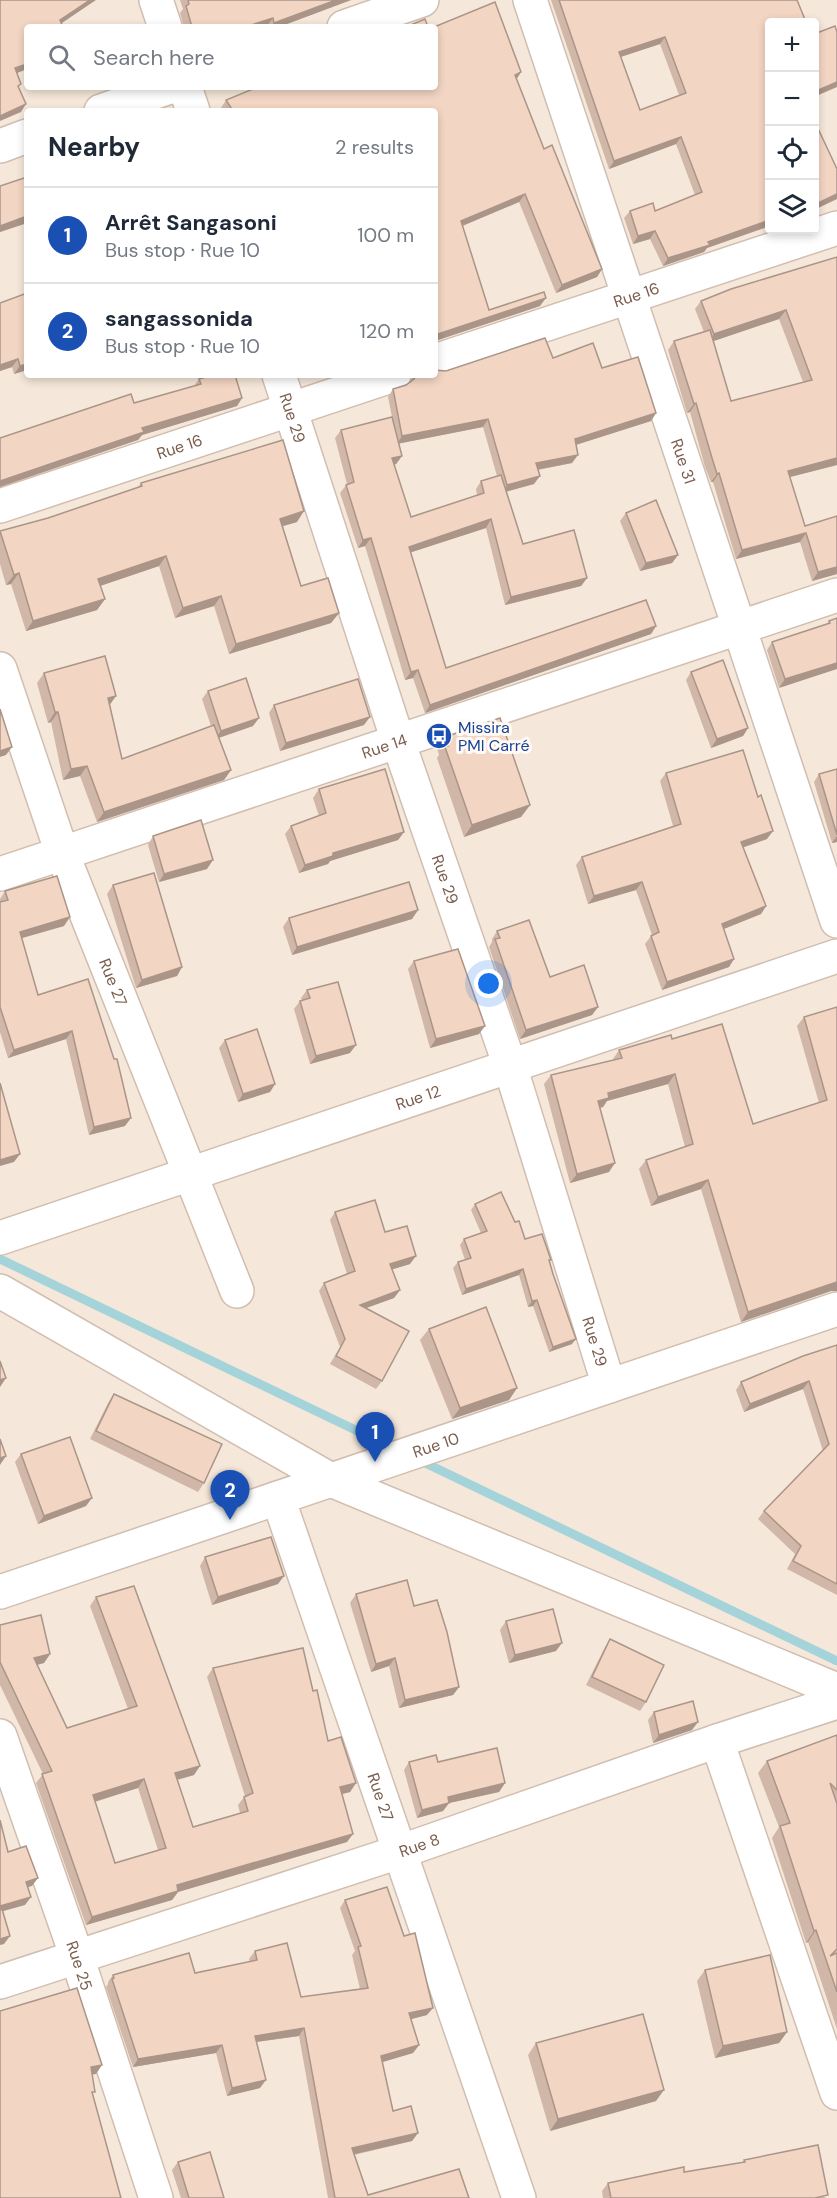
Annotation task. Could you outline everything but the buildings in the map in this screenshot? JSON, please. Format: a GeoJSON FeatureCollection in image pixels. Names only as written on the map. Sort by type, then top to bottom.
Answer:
{"type":"FeatureCollection","features":[{"type":"Feature","properties":{"kind":"street"},"geometry":{"type":"LineString","coordinates":[[156,0],[164,24]]}},
{"type":"Feature","properties":{"kind":"street"},"geometry":{"type":"LineString","coordinates":[[353,24],[422,0]]}},
{"type":"Feature","properties":{"kind":"street","name":"Rue 31"},"geometry":{"type":"LineString","coordinates":[[530,0],[837,921]]}},
{"type":"Feature","properties":{"kind":"street"},"geometry":{"type":"LineString","coordinates":[[110,108],[161,90]]}},
{"type":"Feature","properties":{"kind":"street"},"geometry":{"type":"LineString","coordinates":[[186,90],[192,108]]}},
{"type":"Feature","properties":{"kind":"street"},"geometry":{"type":"LineString","coordinates":[[0,146],[24,137]]}},
{"type":"Feature","properties":{"kind":"street","name":"Rue 16"},"geometry":{"type":"LineString","coordinates":[[438,360],[837,228]]}},
{"type":"Feature","properties":{"kind":"street","name":"Rue 29"},"geometry":{"type":"LineString","coordinates":[[280,378],[398,741],[510,1066],[609,1386]]}},
{"type":"Feature","properties":{"kind":"street","name":"Rue 16"},"geometry":{"type":"LineString","coordinates":[[0,506],[385,378]]}},
{"type":"Feature","properties":{"kind":"street","name":"Rue 14"},"geometry":{"type":"LineString","coordinates":[[0,874],[837,595]]}},
{"type":"Feature","properties":{"kind":"street","name":"Rue 27"},"geometry":{"type":"LineString","coordinates":[[0,669],[62,853],[237,1291]]}},
{"type":"Feature","properties":{"kind":"street","name":"Rue 12"},"geometry":{"type":"LineString","coordinates":[[0,1238],[837,956]]}},
{"type":"Feature","properties":{"kind":"street"},"geometry":{"type":"LineString","coordinates":[[0,1291],[331,1480],[837,1690]]}},
{"type":"Feature","properties":{"kind":"street","name":"Rue 10"},"geometry":{"type":"LineString","coordinates":[[0,1592],[837,1309]]}},
{"type":"Feature","properties":{"kind":"street","name":"Rue 27"},"geometry":{"type":"LineString","coordinates":[[278,1498],[519,2198]]}},
{"type":"Feature","properties":{"kind":"street","name":"Rue 8"},"geometry":{"type":"LineString","coordinates":[[0,1982],[399,1852],[717,1741],[837,1702]]}},
{"type":"Feature","properties":{"kind":"street","name":"Rue 25"},"geometry":{"type":"LineString","coordinates":[[0,1736],[77,1957],[156,2198]]}},
{"type":"Feature","properties":{"kind":"street"},"geometry":{"type":"LineString","coordinates":[[717,1741],[837,2093]]}},
{"type":"Feature","properties":{"kind":"shaded area"},"geometry":{"type":"Polygon","coordinates":[[[0,0],[837,0],[837,2198],[0,2198],[0,0]]]}},
{"type":"Feature","properties":{"kind":"waterway"},"geometry":{"type":"LineString","coordinates":[[0,1259],[395,1449]]}},
{"type":"Feature","properties":{"kind":"waterway"},"geometry":{"type":"LineString","coordinates":[[419,1460],[837,1661]]}},
{"type":"Feature","properties":{"kind":"place","name":"Missira PMI Carré"},"geometry":{"type":"Point","coordinates":[439,736]}},
{"type":"Feature","properties":{"kind":"place","name":"Arrêt Sangasoni"},"geometry":{"type":"Point","coordinates":[375,1462]}},
{"type":"Feature","properties":{"kind":"place","name":"sangassonida"},"geometry":{"type":"Point","coordinates":[230,1520]}}]}
